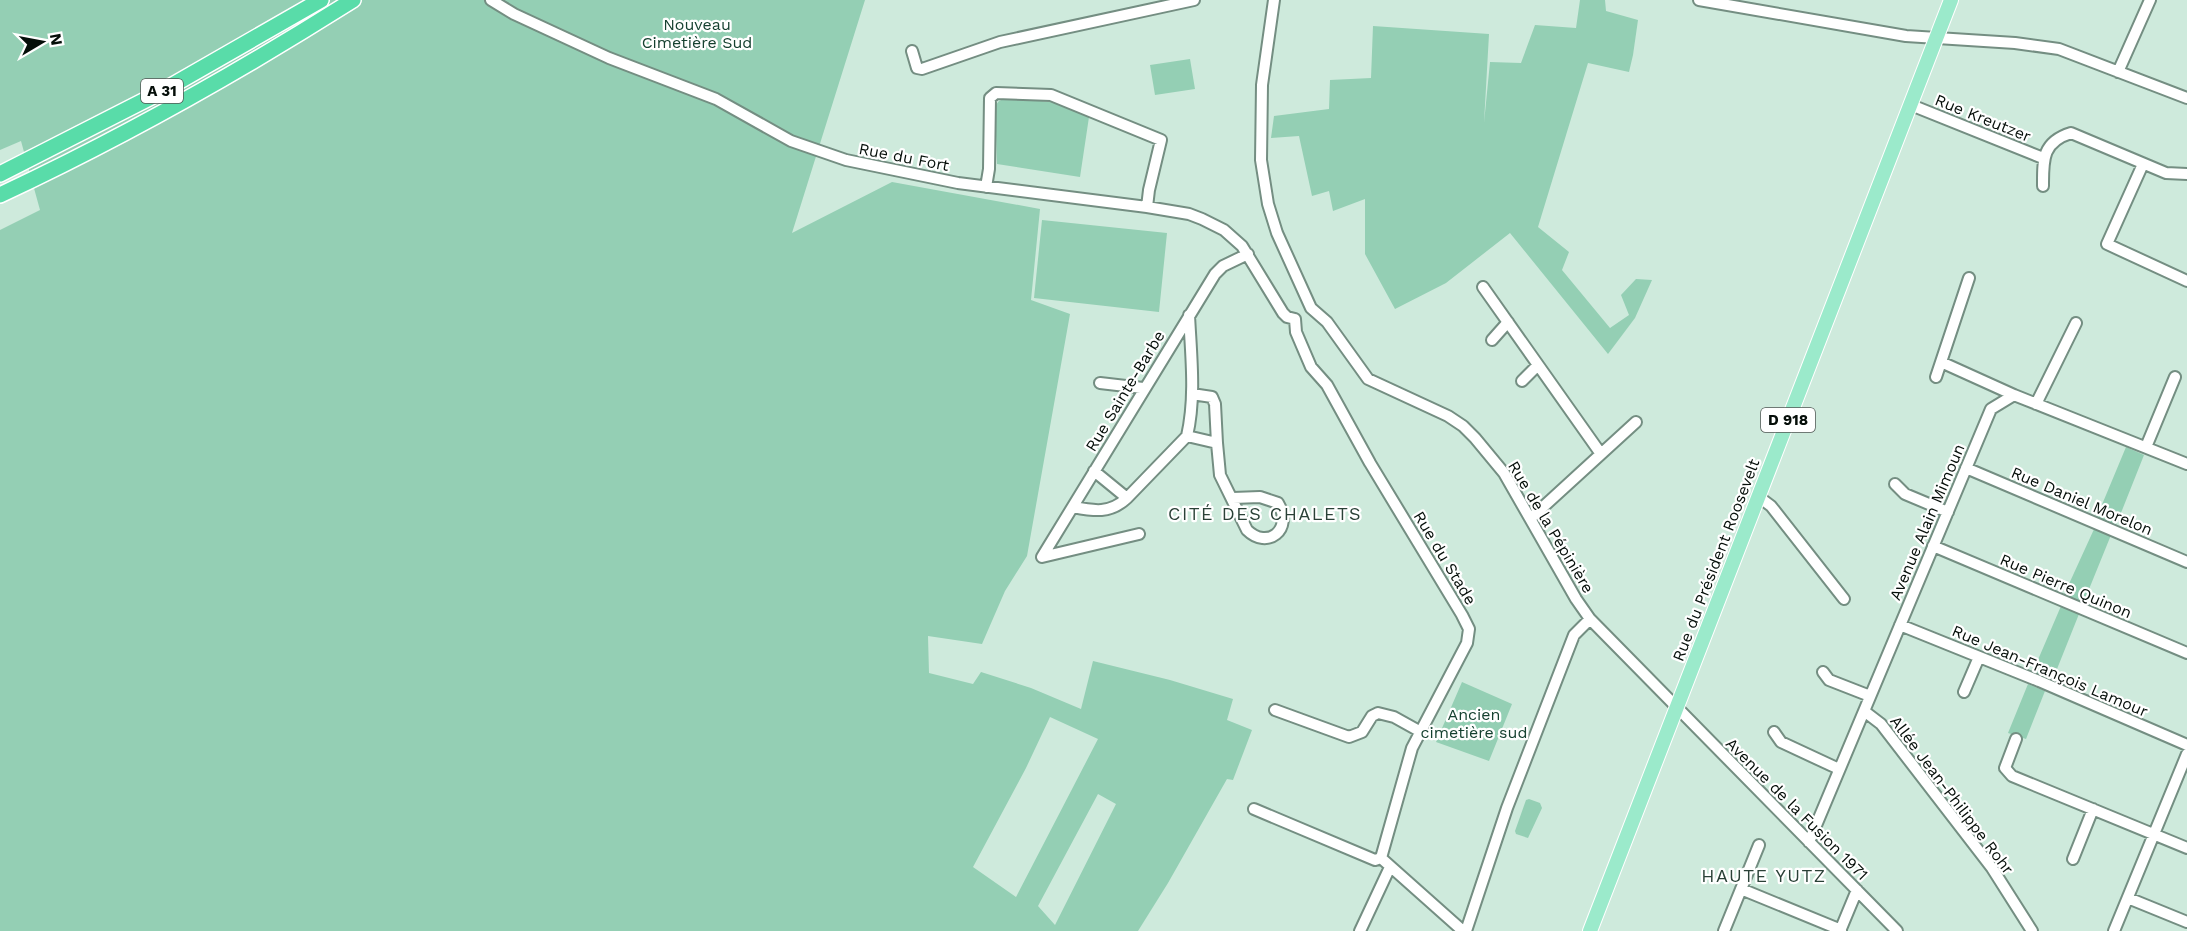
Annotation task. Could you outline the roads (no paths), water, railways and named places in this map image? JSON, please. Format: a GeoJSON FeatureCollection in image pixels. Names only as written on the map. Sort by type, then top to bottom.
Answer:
{"type":"FeatureCollection","features":[{"type":"Feature","properties":{"kind":"highway","name":"A 31"},"geometry":{"type":"LineString","coordinates":[[0,174],[157,94],[321,0]]}},
{"type":"Feature","properties":{"kind":"highway","name":"A 31"},"geometry":{"type":"LineString","coordinates":[[0,195],[166,111],[353,0]]}},
{"type":"Feature","properties":{"kind":"highway"},"geometry":{"type":"LineString","coordinates":[[0,164],[157,94]]}},
{"type":"Feature","properties":{"kind":"main road","name":"Rue du Président Roosevelt"},"geometry":{"type":"LineString","coordinates":[[1590,931],[1951,0]]}},
{"type":"Feature","properties":{"kind":"street","name":"Rue du Fort"},"geometry":{"type":"LineString","coordinates":[[491,0],[514,14],[609,58],[717,99],[790,141],[846,160],[986,187],[1189,214],[1234,237],[1248,254],[1282,313],[1295,319]]}},
{"type":"Feature","properties":{"kind":"street"},"geometry":{"type":"LineString","coordinates":[[912,51],[917,68],[922,69],[1000,42],[1194,0]]}},
{"type":"Feature","properties":{"kind":"street"},"geometry":{"type":"LineString","coordinates":[[1274,0],[1262,85],[1261,160],[1268,204],[1311,308],[1295,319]]}},
{"type":"Feature","properties":{"kind":"street"},"geometry":{"type":"LineString","coordinates":[[1699,0],[1906,36],[2015,43],[2059,50],[2187,98]]}},
{"type":"Feature","properties":{"kind":"street"},"geometry":{"type":"LineString","coordinates":[[2118,72],[2150,0]]}},
{"type":"Feature","properties":{"kind":"street"},"geometry":{"type":"LineString","coordinates":[[986,187],[989,169],[990,98],[996,93],[1051,95],[1161,140],[1147,207]]}},
{"type":"Feature","properties":{"kind":"street","name":"Rue Kreutzer"},"geometry":{"type":"LineString","coordinates":[[1911,105],[2043,159]]}},
{"type":"Feature","properties":{"kind":"street","name":"Rue Kreutzer"},"geometry":{"type":"LineString","coordinates":[[2043,186],[2043,159],[2050,146],[2061,136],[2072,133],[2166,173],[2187,174]]}},
{"type":"Feature","properties":{"kind":"street"},"geometry":{"type":"LineString","coordinates":[[2142,164],[2107,244],[2187,281]]}},
{"type":"Feature","properties":{"kind":"street","name":"Rue Sainte-Barbe"},"geometry":{"type":"LineString","coordinates":[[1139,534],[1041,557],[1215,274],[1223,266],[1248,254]]}},
{"type":"Feature","properties":{"kind":"street"},"geometry":{"type":"LineString","coordinates":[[1936,376],[1970,278]]}},
{"type":"Feature","properties":{"kind":"street"},"geometry":{"type":"LineString","coordinates":[[1483,287],[1601,454]]}},
{"type":"Feature","properties":{"kind":"street","name":"Rue de la Pépinière"},"geometry":{"type":"LineString","coordinates":[[1311,308],[1328,322],[1368,380],[1435,409],[1463,426],[1504,473],[1576,599],[1590,619],[1677,707]]}},
{"type":"Feature","properties":{"kind":"street"},"geometry":{"type":"LineString","coordinates":[[1072,507],[1094,511],[1108,510],[1120,504],[1187,436],[1192,410],[1189,314]]}},
{"type":"Feature","properties":{"kind":"street","name":"Rue du Stade"},"geometry":{"type":"LineString","coordinates":[[1295,319],[1296,332],[1311,367],[1327,385],[1370,463],[1462,615],[1468,629],[1467,643],[1412,748],[1381,858]]}},
{"type":"Feature","properties":{"kind":"street"},"geometry":{"type":"LineString","coordinates":[[1492,340],[1508,322]]}},
{"type":"Feature","properties":{"kind":"street"},"geometry":{"type":"LineString","coordinates":[[2036,404],[2076,323]]}},
{"type":"Feature","properties":{"kind":"street"},"geometry":{"type":"LineString","coordinates":[[1941,362],[2014,395],[2187,464]]}},
{"type":"Feature","properties":{"kind":"street"},"geometry":{"type":"LineString","coordinates":[[1522,381],[1538,365]]}},
{"type":"Feature","properties":{"kind":"street"},"geometry":{"type":"LineString","coordinates":[[2146,447],[2175,377]]}},
{"type":"Feature","properties":{"kind":"street"},"geometry":{"type":"LineString","coordinates":[[1100,383],[1143,388]]}},
{"type":"Feature","properties":{"kind":"street"},"geometry":{"type":"LineString","coordinates":[[1192,394],[1212,397],[1215,404],[1220,475],[1247,530],[1253,536],[1271,537],[1280,531],[1284,522],[1283,512],[1278,503],[1260,497],[1233,498]]}},
{"type":"Feature","properties":{"kind":"street","name":"Avenue Alain Mimoun"},"geometry":{"type":"LineString","coordinates":[[1809,842],[1991,409],[2014,395]]}},
{"type":"Feature","properties":{"kind":"street"},"geometry":{"type":"LineString","coordinates":[[1531,518],[1636,422]]}},
{"type":"Feature","properties":{"kind":"street"},"geometry":{"type":"LineString","coordinates":[[1187,436],[1217,443]]}},
{"type":"Feature","properties":{"kind":"street","name":"Rue Daniel Morelon"},"geometry":{"type":"LineString","coordinates":[[1966,468],[2187,562]]}},
{"type":"Feature","properties":{"kind":"street"},"geometry":{"type":"LineString","coordinates":[[1094,471],[1127,498]]}},
{"type":"Feature","properties":{"kind":"street"},"geometry":{"type":"LineString","coordinates":[[1895,484],[1905,494],[1948,512]]}},
{"type":"Feature","properties":{"kind":"street"},"geometry":{"type":"LineString","coordinates":[[1759,497],[1771,506],[1845,599]]}},
{"type":"Feature","properties":{"kind":"street","name":"Rue Pierre Quinon"},"geometry":{"type":"LineString","coordinates":[[1933,546],[2187,653]]}},
{"type":"Feature","properties":{"kind":"street"},"geometry":{"type":"LineString","coordinates":[[1254,809],[1375,860],[1381,858],[1464,931],[1574,635],[1590,619]]}},
{"type":"Feature","properties":{"kind":"street","name":"Rue Jean-François Lamour"},"geometry":{"type":"LineString","coordinates":[[1900,625],[2187,745]]}},
{"type":"Feature","properties":{"kind":"street"},"geometry":{"type":"LineString","coordinates":[[1964,692],[1979,657]]}},
{"type":"Feature","properties":{"kind":"street"},"geometry":{"type":"LineString","coordinates":[[1823,672],[1829,680],[1870,696]]}},
{"type":"Feature","properties":{"kind":"street","name":"Avenue de la Fusion 1971"},"geometry":{"type":"LineString","coordinates":[[1677,707],[1897,931]]}},
{"type":"Feature","properties":{"kind":"street"},"geometry":{"type":"LineString","coordinates":[[1275,710],[1349,737],[1362,732],[1372,716],[1378,713],[1394,717],[1421,732]]}},
{"type":"Feature","properties":{"kind":"street","name":"Allée Jean-Philippe Rohr"},"geometry":{"type":"LineString","coordinates":[[1864,711],[1881,724],[1992,868],[2032,931]]}},
{"type":"Feature","properties":{"kind":"street"},"geometry":{"type":"LineString","coordinates":[[1774,732],[1781,742],[1839,769]]}},
{"type":"Feature","properties":{"kind":"street"},"geometry":{"type":"LineString","coordinates":[[2016,739],[2006,764],[2007,772],[2187,848]]}},
{"type":"Feature","properties":{"kind":"street"},"geometry":{"type":"LineString","coordinates":[[2114,931],[2187,754]]}},
{"type":"Feature","properties":{"kind":"street"},"geometry":{"type":"LineString","coordinates":[[2073,859],[2093,809]]}},
{"type":"Feature","properties":{"kind":"street"},"geometry":{"type":"LineString","coordinates":[[1724,931],[1759,845]]}},
{"type":"Feature","properties":{"kind":"street"},"geometry":{"type":"LineString","coordinates":[[1360,931],[1390,867]]}},
{"type":"Feature","properties":{"kind":"street"},"geometry":{"type":"LineString","coordinates":[[1741,889],[1841,930],[1857,890]]}},
{"type":"Feature","properties":{"kind":"street"},"geometry":{"type":"LineString","coordinates":[[2128,898],[2187,922]]}},
{"type":"Feature","properties":{"kind":"district","name":"CITÉ DES CHALETS"},"geometry":{"type":"Point","coordinates":[1265,513]}},
{"type":"Feature","properties":{"kind":"district","name":"HAUTE YUTZ"},"geometry":{"type":"Point","coordinates":[1764,875]}},
{"type":"Feature","properties":{"kind":"park label","name":"Nouveau Cimetière Sud"},"geometry":{"type":"Point","coordinates":[697,33]}},
{"type":"Feature","properties":{"kind":"park label","name":"Ancien cimetière sud"},"geometry":{"type":"Point","coordinates":[1474,723]}}]}
